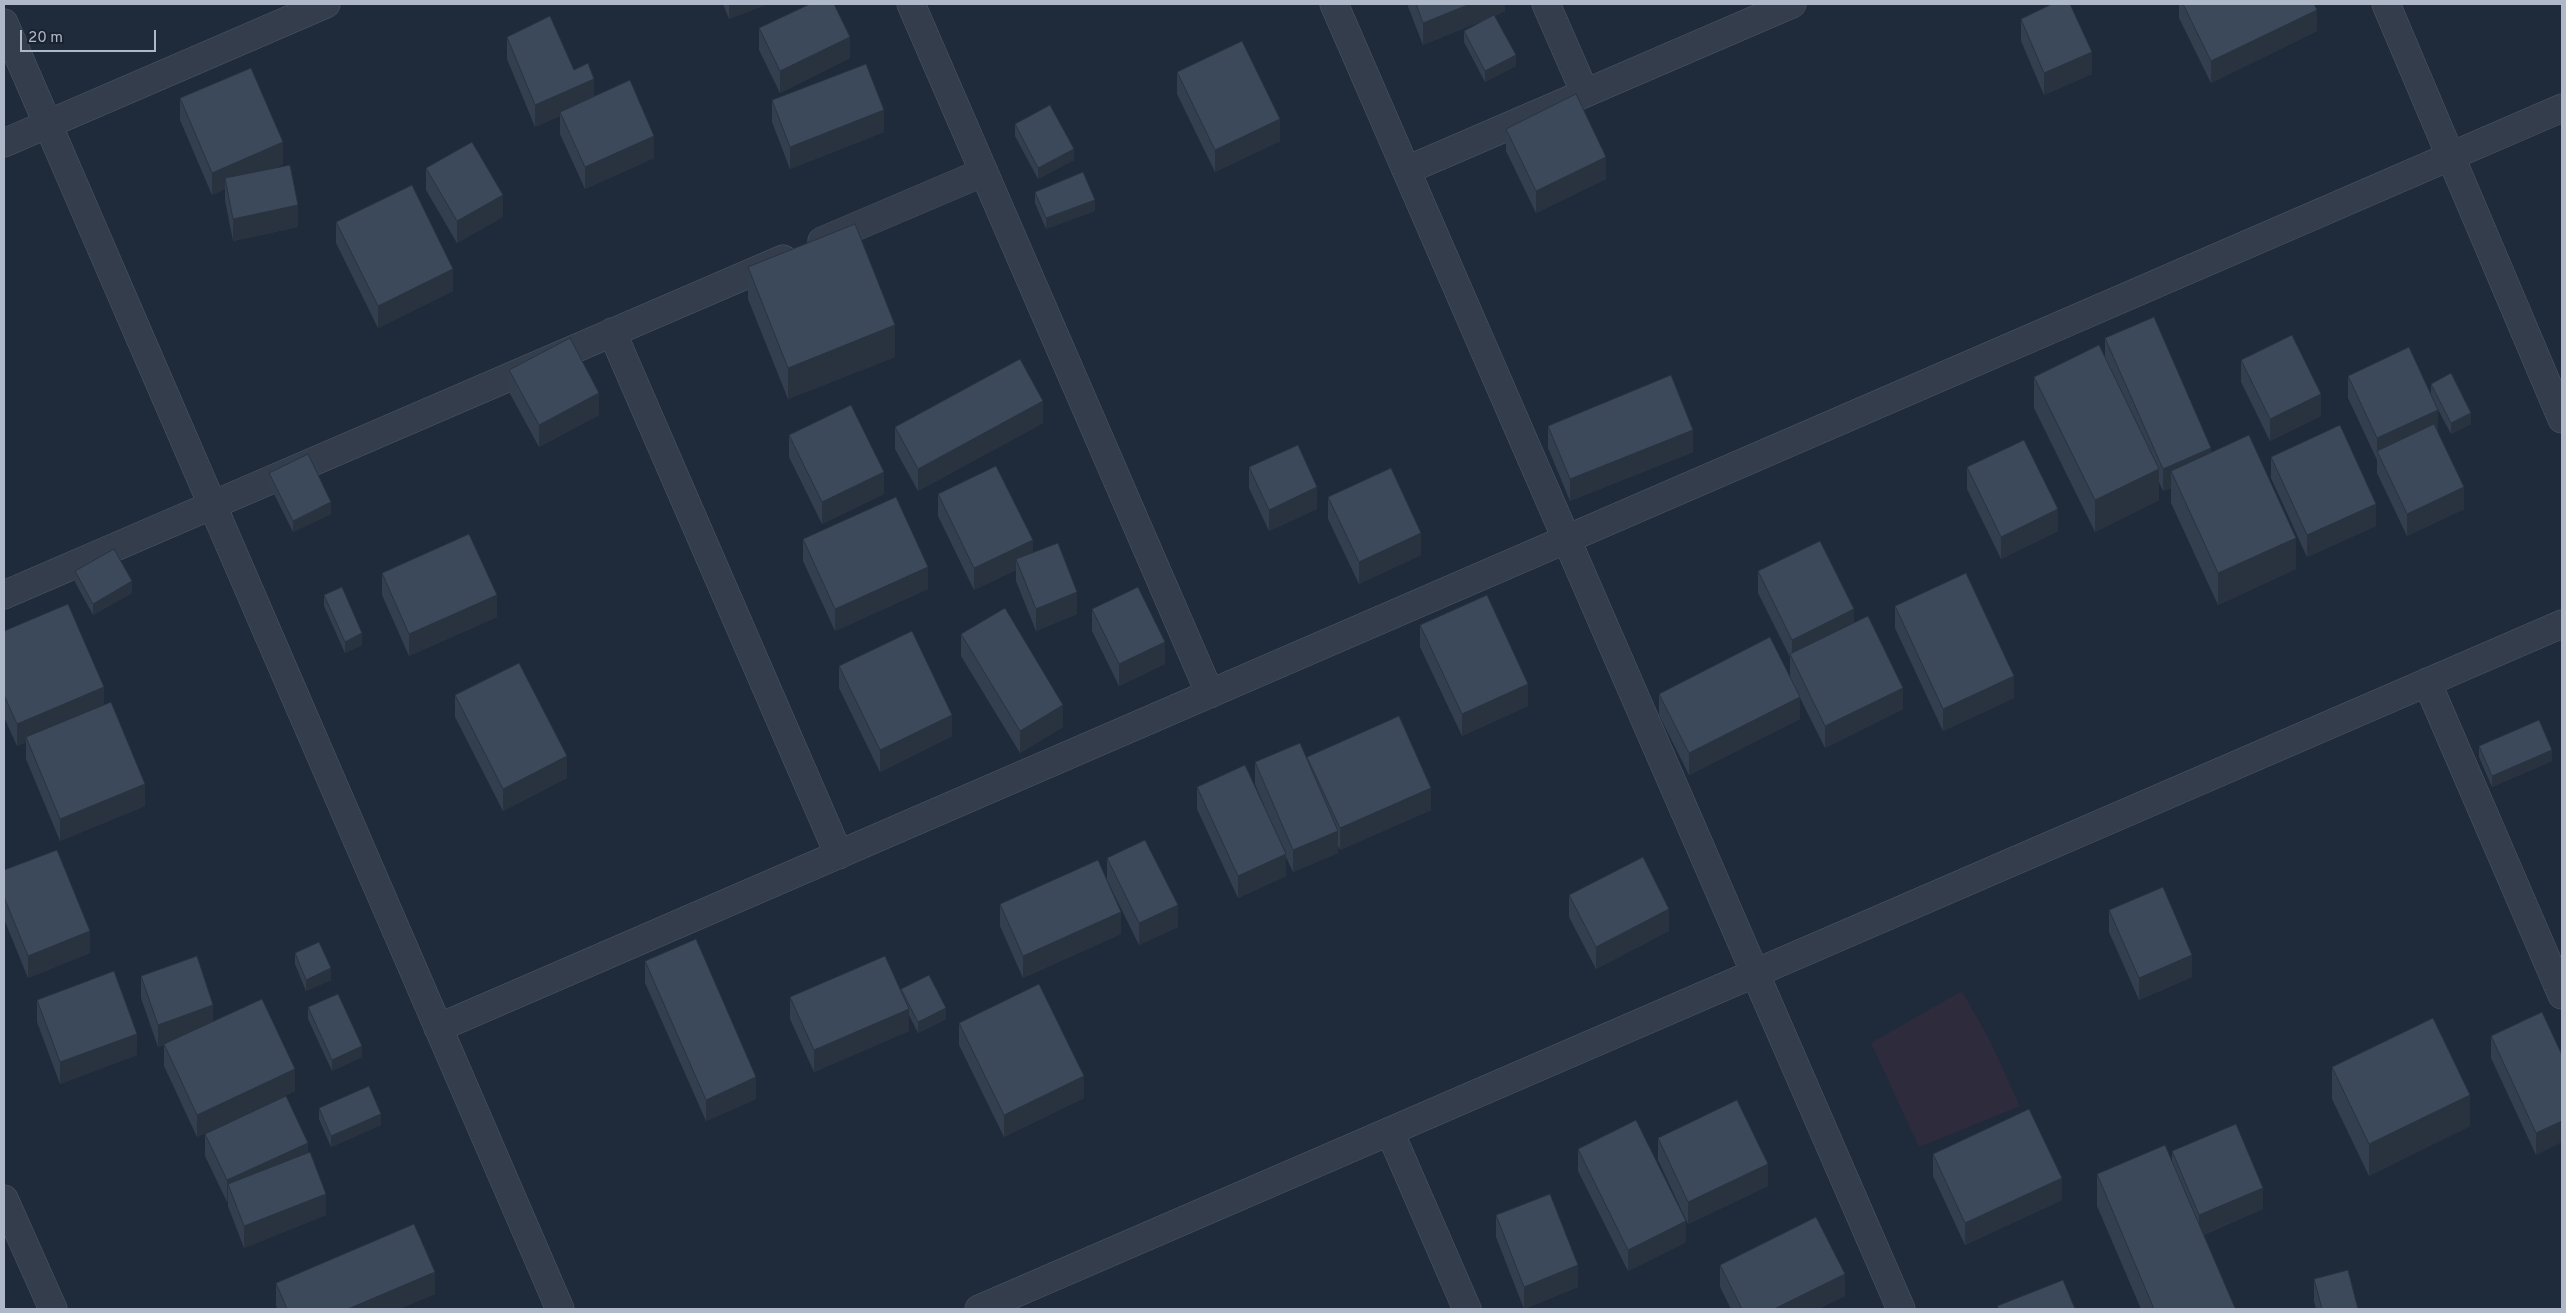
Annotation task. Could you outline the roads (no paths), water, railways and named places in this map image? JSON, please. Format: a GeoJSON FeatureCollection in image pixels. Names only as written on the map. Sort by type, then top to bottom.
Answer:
{"type":"FeatureCollection","features":[{"type":"Feature","properties":{"kind":"street"},"geometry":{"type":"LineString","coordinates":[[4,143],[326,4]]}},
{"type":"Feature","properties":{"kind":"street"},"geometry":{"type":"LineString","coordinates":[[911,4],[1210,694]]}},
{"type":"Feature","properties":{"kind":"street"},"geometry":{"type":"LineString","coordinates":[[1334,4],[1901,1309]]}},
{"type":"Feature","properties":{"kind":"street"},"geometry":{"type":"LineString","coordinates":[[1546,4],[1585,93]]}},
{"type":"Feature","properties":{"kind":"street"},"geometry":{"type":"LineString","coordinates":[[1407,170],[1792,4]]}},
{"type":"Feature","properties":{"kind":"street"},"geometry":{"type":"LineString","coordinates":[[2386,4],[2562,419]]}},
{"type":"Feature","properties":{"kind":"street"},"geometry":{"type":"LineString","coordinates":[[4,23],[560,1309]]}},
{"type":"Feature","properties":{"kind":"street"},"geometry":{"type":"LineString","coordinates":[[438,1028],[2562,108]]}},
{"type":"Feature","properties":{"kind":"street"},"geometry":{"type":"LineString","coordinates":[[4,596],[984,172]]}},
{"type":"Feature","properties":{"kind":"street"},"geometry":{"type":"LineString","coordinates":[[612,332],[839,855]]}},
{"type":"Feature","properties":{"kind":"street"},"geometry":{"type":"LineString","coordinates":[[979,1309],[1022,1301],[1390,1132],[2562,624]]}},
{"type":"Feature","properties":{"kind":"street"},"geometry":{"type":"LineString","coordinates":[[2426,682],[2562,995]]}},
{"type":"Feature","properties":{"kind":"street"},"geometry":{"type":"LineString","coordinates":[[1390,1132],[1467,1309]]}},
{"type":"Feature","properties":{"kind":"street"},"geometry":{"type":"LineString","coordinates":[[4,1199],[10,1226],[53,1309]]}}]}
